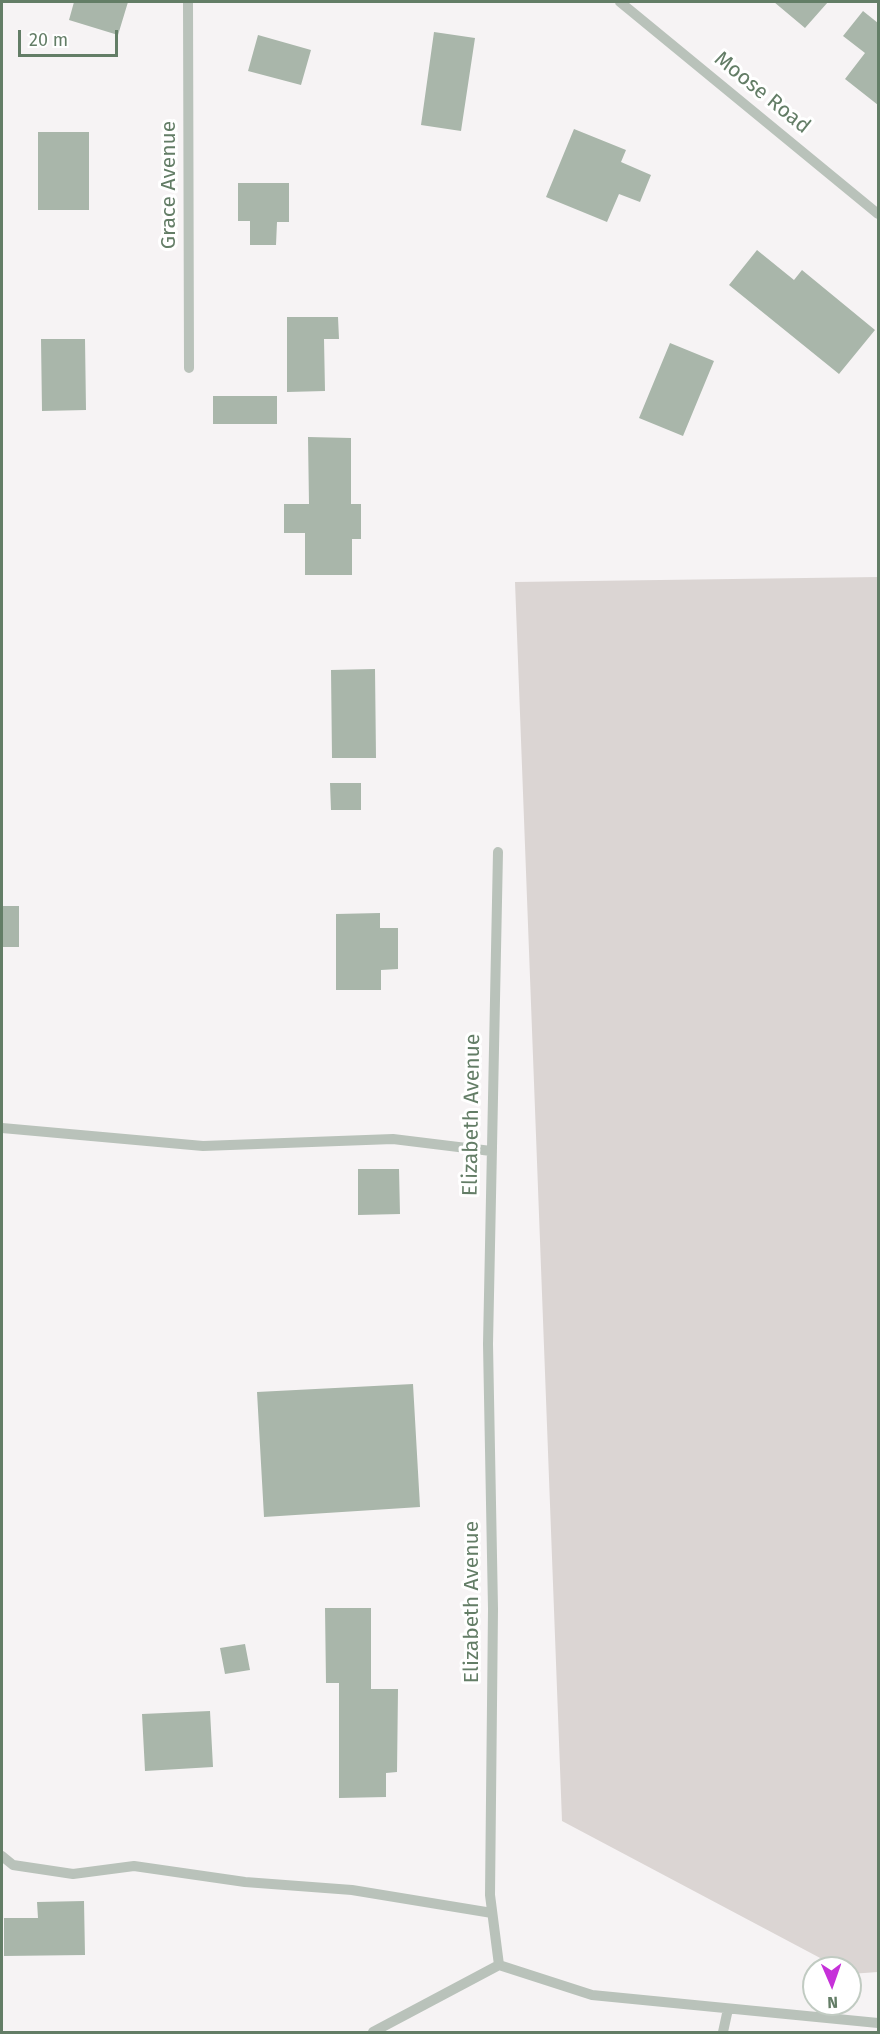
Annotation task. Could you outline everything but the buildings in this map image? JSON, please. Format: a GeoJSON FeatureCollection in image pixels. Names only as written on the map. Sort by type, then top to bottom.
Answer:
{"type":"FeatureCollection","features":[{"type":"Feature","properties":{"kind":"street","name":"Grace Avenue"},"geometry":{"type":"LineString","coordinates":[[188,2],[189,368]]}},
{"type":"Feature","properties":{"kind":"street","name":"Moose Road"},"geometry":{"type":"LineString","coordinates":[[620,2],[879,214]]}},
{"type":"Feature","properties":{"kind":"street","name":"Elizabeth Avenue"},"geometry":{"type":"LineString","coordinates":[[498,852],[488,1344],[493,1609],[490,1895],[499,1965]]}},
{"type":"Feature","properties":{"kind":"street"},"geometry":{"type":"LineString","coordinates":[[2,1128],[203,1146],[393,1139],[491,1151]]}},
{"type":"Feature","properties":{"kind":"street"},"geometry":{"type":"LineString","coordinates":[[2,1856],[13,1865],[73,1874],[134,1866],[245,1882],[352,1890],[492,1912]]}},
{"type":"Feature","properties":{"kind":"street"},"geometry":{"type":"LineString","coordinates":[[373,2032],[499,1965],[591,1995],[879,2023]]}},
{"type":"Feature","properties":{"kind":"street"},"geometry":{"type":"LineString","coordinates":[[723,2032],[728,2009]]}},
{"type":"Feature","properties":{"kind":"shaded area"},"geometry":{"type":"Polygon","coordinates":[[[878,577],[878,1972],[862,1973],[862,1956],[816,1956],[562,1821],[515,582],[878,577]]]}}]}
